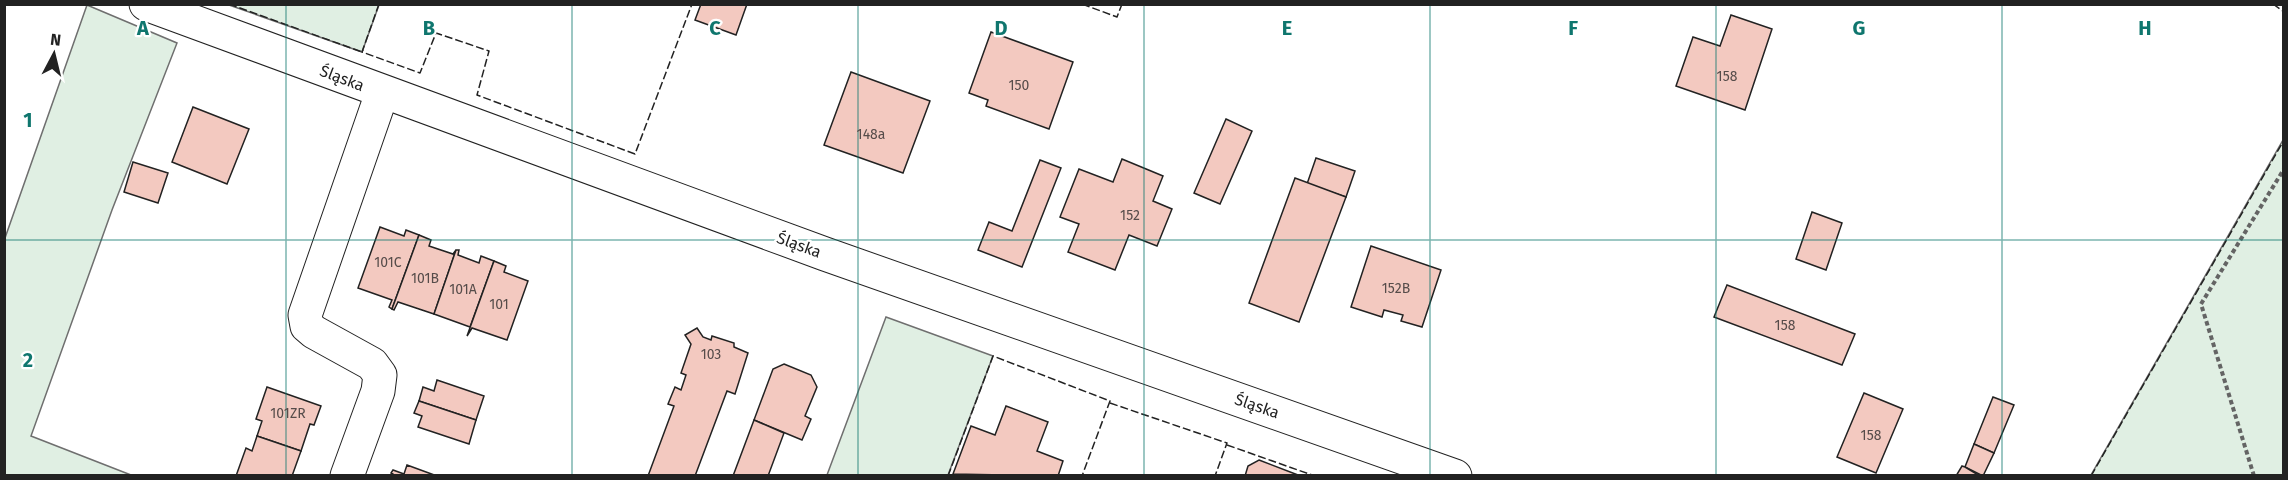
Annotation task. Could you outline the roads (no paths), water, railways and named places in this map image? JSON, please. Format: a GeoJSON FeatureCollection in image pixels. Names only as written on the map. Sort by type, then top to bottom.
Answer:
{"type":"FeatureCollection","features":[{"type":"Feature","properties":{"kind":"street","name":"Śląska"},"geometry":{"type":"LineString","coordinates":[[146,4],[382,93],[1402,466],[1455,476]]}},
{"type":"Feature","properties":{"kind":"street"},"geometry":{"type":"LineString","coordinates":[[347,476],[378,391],[380,375],[372,363],[314,332],[307,326],[305,315],[382,93]]}}]}
